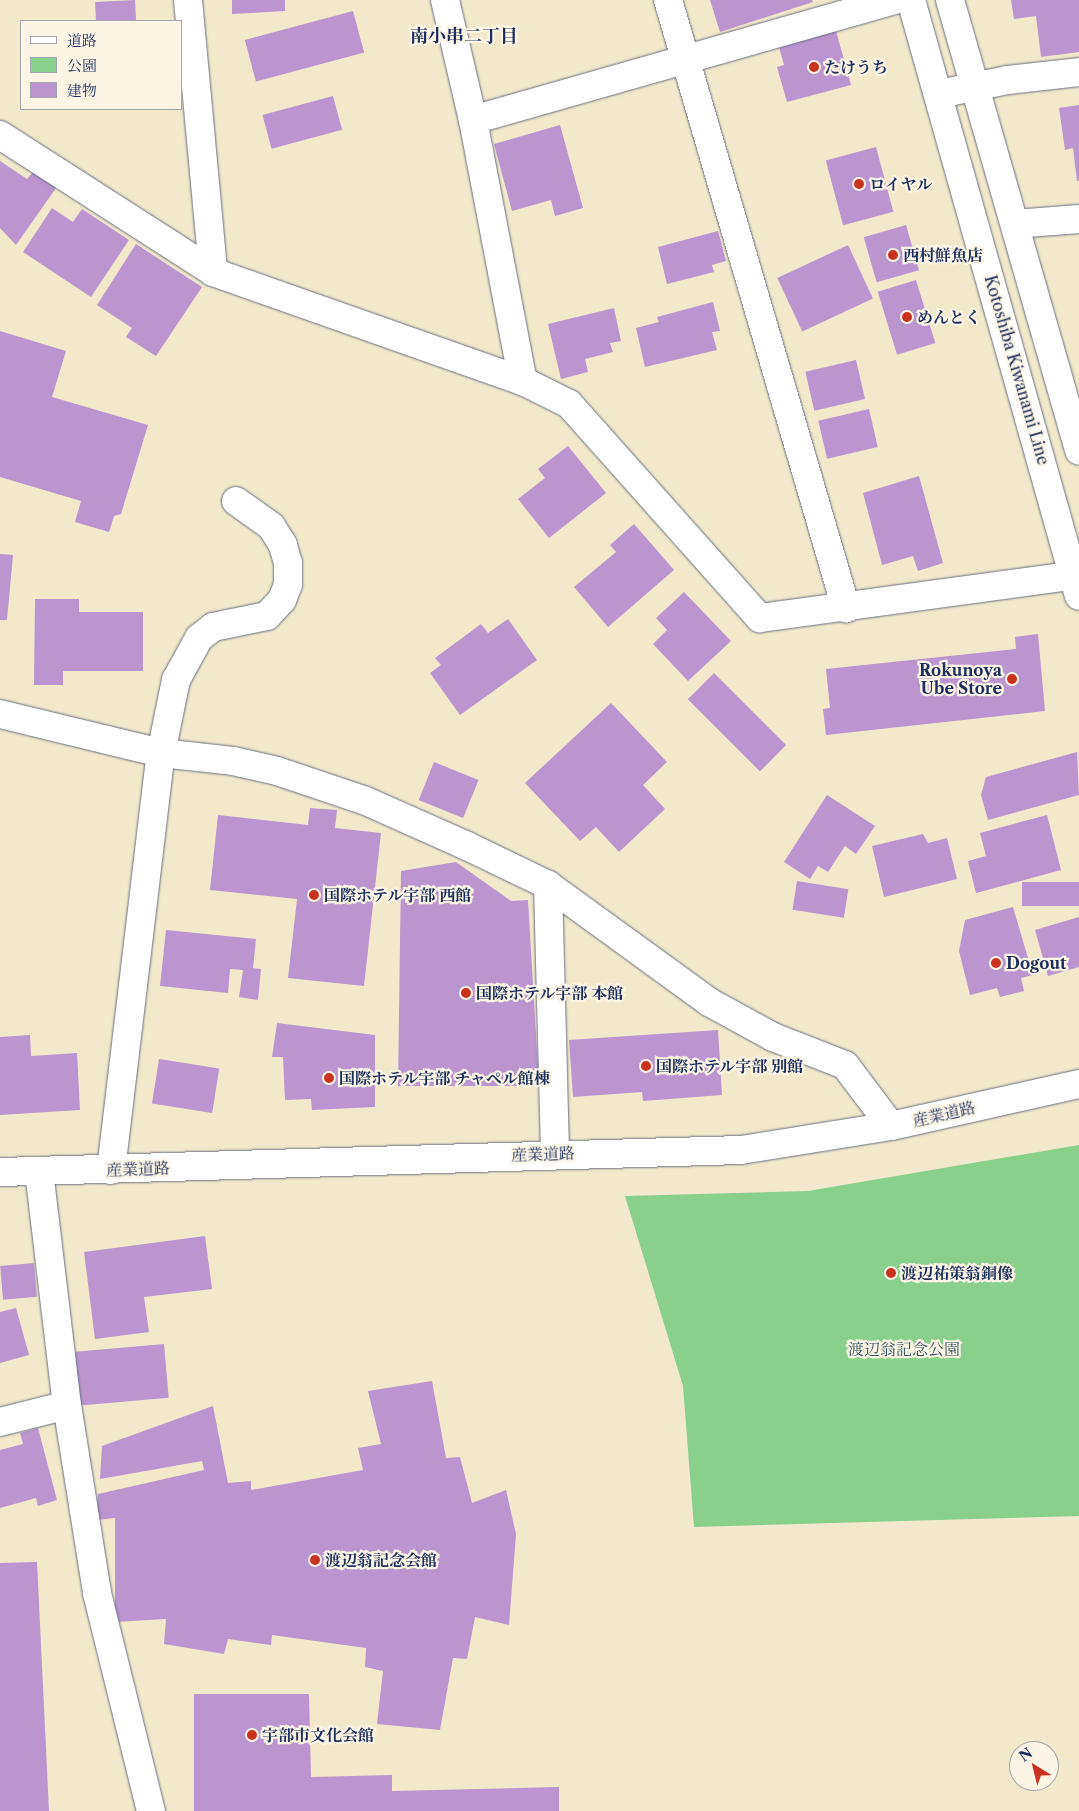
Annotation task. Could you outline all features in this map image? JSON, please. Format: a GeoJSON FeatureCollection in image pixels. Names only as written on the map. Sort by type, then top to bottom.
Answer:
{"type":"FeatureCollection","features":[{"type":"Feature","properties":{"kind":"street"},"geometry":{"type":"LineString","coordinates":[[188,0],[213,272]]}},
{"type":"Feature","properties":{"kind":"street"},"geometry":{"type":"LineString","coordinates":[[445,0],[473,120],[523,380]]}},
{"type":"Feature","properties":{"kind":"street"},"geometry":{"type":"LineString","coordinates":[[668,0],[846,608]]}},
{"type":"Feature","properties":{"kind":"street"},"geometry":{"type":"LineString","coordinates":[[473,120],[685,58],[894,0]]}},
{"type":"Feature","properties":{"kind":"street","name":"Kotoshiba Kiwanami Line"},"geometry":{"type":"LineString","coordinates":[[911,0],[1077,582]]}},
{"type":"Feature","properties":{"kind":"street"},"geometry":{"type":"LineString","coordinates":[[950,0],[1079,451]]}},
{"type":"Feature","properties":{"kind":"street"},"geometry":{"type":"LineString","coordinates":[[939,94],[976,86],[1079,72]]}},
{"type":"Feature","properties":{"kind":"street"},"geometry":{"type":"LineString","coordinates":[[0,135],[213,272],[523,380],[569,404],[760,618],[1077,582]]}},
{"type":"Feature","properties":{"kind":"street"},"geometry":{"type":"LineString","coordinates":[[1015,224],[1079,219]]}},
{"type":"Feature","properties":{"kind":"street"},"geometry":{"type":"LineString","coordinates":[[111,1170],[161,753],[176,680],[198,638],[213,627],[267,616],[282,600],[288,584],[288,563],[275,532],[257,513],[236,501]]}},
{"type":"Feature","properties":{"kind":"street"},"geometry":{"type":"LineString","coordinates":[[0,714],[161,753],[234,761],[301,778],[374,805],[548,885],[709,1002],[773,1037],[845,1065],[890,1126]]}},
{"type":"Feature","properties":{"kind":"street"},"geometry":{"type":"LineString","coordinates":[[548,885],[555,1153]]}},
{"type":"Feature","properties":{"kind":"street","name":"産業道路"},"geometry":{"type":"LineString","coordinates":[[0,1172],[111,1170],[555,1153],[742,1150],[890,1126],[1079,1084]]}},
{"type":"Feature","properties":{"kind":"street"},"geometry":{"type":"LineString","coordinates":[[39,1171],[67,1406],[98,1593],[151,1811]]}},
{"type":"Feature","properties":{"kind":"street"},"geometry":{"type":"LineString","coordinates":[[0,1422],[67,1406]]}},
{"type":"Feature","properties":{"kind":"green space","name":"渡辺翁記念公園"},"geometry":{"type":"Polygon","coordinates":[[[1079,1145],[1079,1516],[694,1527],[683,1386],[625,1196],[808,1191],[1079,1145]]]}},
{"type":"Feature","properties":{"kind":"building"},"geometry":{"type":"Polygon","coordinates":[[[135,0],[136,20],[96,20],[95,2],[135,0]]]}},
{"type":"Feature","properties":{"kind":"building"},"geometry":{"type":"Polygon","coordinates":[[[232,0],[285,0],[285,11],[232,14],[232,0]]]}},
{"type":"Feature","properties":{"kind":"building"},"geometry":{"type":"Polygon","coordinates":[[[710,0],[812,0],[813,2],[720,32],[710,0]]]}},
{"type":"Feature","properties":{"kind":"building"},"geometry":{"type":"Polygon","coordinates":[[[1011,0],[1079,0],[1079,52],[1041,57],[1036,16],[1014,19],[1011,0]]]}},
{"type":"Feature","properties":{"kind":"building"},"geometry":{"type":"Polygon","coordinates":[[[353,11],[364,53],[256,82],[245,40],[353,11]]]}},
{"type":"Feature","properties":{"kind":"building"},"geometry":{"type":"Polygon","coordinates":[[[836,31],[851,85],[787,102],[777,67],[784,65],[779,47],[836,31]]]}},
{"type":"Feature","properties":{"kind":"building"},"geometry":{"type":"Polygon","coordinates":[[[333,96],[342,130],[272,149],[262,115],[333,96]]]}},
{"type":"Feature","properties":{"kind":"building"},"geometry":{"type":"Polygon","coordinates":[[[1079,105],[1079,181],[1077,181],[1073,148],[1065,150],[1059,108],[1079,105]]]}},
{"type":"Feature","properties":{"kind":"building"},"geometry":{"type":"Polygon","coordinates":[[[560,125],[583,208],[555,216],[551,200],[512,211],[494,144],[560,125]]]}},
{"type":"Feature","properties":{"kind":"building"},"geometry":{"type":"Polygon","coordinates":[[[876,147],[893,212],[843,225],[826,160],[876,147]]]}},
{"type":"Feature","properties":{"kind":"building"},"geometry":{"type":"Polygon","coordinates":[[[0,161],[27,179],[33,172],[56,188],[16,245],[0,228],[0,161]]]}},
{"type":"Feature","properties":{"kind":"building"},"geometry":{"type":"Polygon","coordinates":[[[52,208],[73,222],[82,209],[129,240],[91,297],[23,252],[52,208]]]}},
{"type":"Feature","properties":{"kind":"building"},"geometry":{"type":"Polygon","coordinates":[[[906,225],[919,270],[877,282],[864,237],[906,225]]]}},
{"type":"Feature","properties":{"kind":"building"},"geometry":{"type":"Polygon","coordinates":[[[718,231],[726,261],[712,265],[714,272],[667,284],[658,247],[718,231]]]}},
{"type":"Feature","properties":{"kind":"building"},"geometry":{"type":"Polygon","coordinates":[[[136,244],[202,287],[156,356],[126,337],[132,328],[97,305],[136,244]]]}},
{"type":"Feature","properties":{"kind":"building"},"geometry":{"type":"Polygon","coordinates":[[[848,245],[873,298],[802,331],[777,278],[848,245]]]}},
{"type":"Feature","properties":{"kind":"building"},"geometry":{"type":"Polygon","coordinates":[[[916,280],[935,343],[897,355],[878,292],[916,280]]]}},
{"type":"Feature","properties":{"kind":"building"},"geometry":{"type":"Polygon","coordinates":[[[713,302],[720,331],[712,332],[717,350],[645,367],[636,328],[659,322],[657,317],[713,302]]]}},
{"type":"Feature","properties":{"kind":"building"},"geometry":{"type":"Polygon","coordinates":[[[614,308],[621,341],[610,343],[613,352],[585,359],[588,372],[561,379],[548,324],[614,308]]]}},
{"type":"Feature","properties":{"kind":"building"},"geometry":{"type":"Polygon","coordinates":[[[0,331],[66,351],[52,397],[148,425],[121,514],[114,516],[109,532],[75,522],[81,501],[0,477],[0,331]]]}},
{"type":"Feature","properties":{"kind":"building"},"geometry":{"type":"Polygon","coordinates":[[[856,360],[865,399],[814,411],[805,372],[856,360]]]}},
{"type":"Feature","properties":{"kind":"building"},"geometry":{"type":"Polygon","coordinates":[[[869,409],[878,447],[827,459],[818,421],[869,409]]]}},
{"type":"Feature","properties":{"kind":"building"},"geometry":{"type":"Polygon","coordinates":[[[568,446],[606,493],[549,538],[518,499],[545,478],[538,469],[568,446]]]}},
{"type":"Feature","properties":{"kind":"building"},"geometry":{"type":"Polygon","coordinates":[[[919,476],[943,563],[918,571],[913,556],[882,565],[863,493],[919,476]]]}},
{"type":"Feature","properties":{"kind":"building"},"geometry":{"type":"Polygon","coordinates":[[[634,524],[674,570],[608,627],[574,587],[616,552],[610,545],[634,524]]]}},
{"type":"Feature","properties":{"kind":"building"},"geometry":{"type":"Polygon","coordinates":[[[0,554],[13,555],[7,620],[0,620],[0,554]]]}},
{"type":"Feature","properties":{"kind":"building"},"geometry":{"type":"Polygon","coordinates":[[[684,592],[731,641],[688,681],[653,644],[667,630],[656,618],[684,592]]]}},
{"type":"Feature","properties":{"kind":"building"},"geometry":{"type":"Polygon","coordinates":[[[35,599],[79,599],[79,612],[143,612],[143,671],[63,671],[63,685],[34,685],[35,599]]]}},
{"type":"Feature","properties":{"kind":"building"},"geometry":{"type":"Polygon","coordinates":[[[508,619],[537,660],[460,715],[430,673],[441,665],[435,658],[481,624],[488,633],[508,619]]]}},
{"type":"Feature","properties":{"kind":"building"},"geometry":{"type":"Polygon","coordinates":[[[1038,634],[1045,711],[826,735],[823,709],[830,708],[826,669],[1016,649],[1015,637],[1038,634]]]}},
{"type":"Feature","properties":{"kind":"building"},"geometry":{"type":"Polygon","coordinates":[[[714,673],[786,745],[760,771],[688,699],[714,673]]]}},
{"type":"Feature","properties":{"kind":"building"},"geometry":{"type":"Polygon","coordinates":[[[611,703],[667,762],[643,785],[665,809],[619,852],[596,827],[580,841],[525,783],[611,703]]]}},
{"type":"Feature","properties":{"kind":"building"},"geometry":{"type":"Polygon","coordinates":[[[1077,752],[1079,795],[988,820],[981,795],[986,777],[1077,752]]]}},
{"type":"Feature","properties":{"kind":"building"},"geometry":{"type":"Polygon","coordinates":[[[434,762],[479,780],[463,818],[419,800],[434,762]]]}},
{"type":"Feature","properties":{"kind":"building"},"geometry":{"type":"Polygon","coordinates":[[[827,795],[875,826],[856,854],[845,846],[828,872],[818,866],[810,879],[784,862],[827,795]]]}},
{"type":"Feature","properties":{"kind":"building","name":"国際ホテル宇部 西館"},"geometry":{"type":"Polygon","coordinates":[[[310,808],[337,810],[335,828],[381,833],[364,986],[288,978],[297,899],[210,890],[218,815],[308,825],[310,808]]]}},
{"type":"Feature","properties":{"kind":"building"},"geometry":{"type":"Polygon","coordinates":[[[1047,815],[1061,870],[976,893],[968,861],[986,856],[980,833],[1047,815]]]}},
{"type":"Feature","properties":{"kind":"building"},"geometry":{"type":"Polygon","coordinates":[[[923,834],[928,843],[947,838],[957,879],[884,897],[872,846],[923,834]]]}},
{"type":"Feature","properties":{"kind":"building","name":"国際ホテル宇部 本館"},"geometry":{"type":"Polygon","coordinates":[[[456,862],[511,901],[528,900],[539,1086],[398,1086],[401,871],[456,862]]]}},
{"type":"Feature","properties":{"kind":"building"},"geometry":{"type":"Polygon","coordinates":[[[797,881],[848,889],[844,918],[792,910],[797,881]]]}},
{"type":"Feature","properties":{"kind":"building"},"geometry":{"type":"Polygon","coordinates":[[[1022,882],[1079,882],[1079,906],[1022,906],[1022,882]]]}},
{"type":"Feature","properties":{"kind":"building","name":"Dogout"},"geometry":{"type":"Polygon","coordinates":[[[1013,907],[1033,975],[1021,978],[1024,991],[1000,997],[997,988],[970,995],[959,951],[965,920],[1013,907]]]}},
{"type":"Feature","properties":{"kind":"building"},"geometry":{"type":"Polygon","coordinates":[[[1079,917],[1079,967],[1048,976],[1035,930],[1079,917]]]}},
{"type":"Feature","properties":{"kind":"building"},"geometry":{"type":"Polygon","coordinates":[[[166,930],[256,939],[253,968],[261,969],[258,1000],[239,997],[243,970],[230,969],[228,993],[160,986],[166,930]]]}},
{"type":"Feature","properties":{"kind":"building","name":"国際ホテル宇部 チャペル館棟"},"geometry":{"type":"Polygon","coordinates":[[[277,1023],[375,1035],[375,1107],[312,1110],[311,1099],[285,1100],[283,1057],[272,1057],[277,1023]]]}},
{"type":"Feature","properties":{"kind":"building","name":"国際ホテル宇部 別館"},"geometry":{"type":"Polygon","coordinates":[[[718,1030],[722,1095],[643,1101],[642,1092],[573,1097],[569,1040],[718,1030]]]}},
{"type":"Feature","properties":{"kind":"building"},"geometry":{"type":"Polygon","coordinates":[[[30,1035],[31,1056],[77,1053],[80,1110],[0,1115],[0,1037],[30,1035]]]}},
{"type":"Feature","properties":{"kind":"building"},"geometry":{"type":"Polygon","coordinates":[[[159,1059],[219,1069],[212,1113],[152,1103],[159,1059]]]}},
{"type":"Feature","properties":{"kind":"building"},"geometry":{"type":"Polygon","coordinates":[[[205,1236],[212,1289],[144,1297],[149,1332],[95,1339],[84,1252],[205,1236]]]}},
{"type":"Feature","properties":{"kind":"building"},"geometry":{"type":"Polygon","coordinates":[[[34,1263],[37,1297],[3,1300],[0,1266],[34,1263]]]}},
{"type":"Feature","properties":{"kind":"building"},"geometry":{"type":"Polygon","coordinates":[[[16,1308],[29,1355],[0,1363],[0,1312],[16,1308]]]}},
{"type":"Feature","properties":{"kind":"building"},"geometry":{"type":"Polygon","coordinates":[[[164,1344],[169,1398],[80,1406],[75,1352],[164,1344]]]}},
{"type":"Feature","properties":{"kind":"building","name":"渡辺翁記念会館"},"geometry":{"type":"Polygon","coordinates":[[[432,1381],[446,1458],[460,1457],[472,1503],[506,1490],[516,1534],[509,1625],[475,1617],[467,1659],[453,1658],[440,1730],[377,1724],[383,1671],[365,1667],[366,1648],[272,1635],[271,1645],[228,1639],[224,1654],[164,1644],[166,1619],[115,1622],[115,1518],[96,1520],[98,1494],[204,1470],[202,1461],[100,1479],[102,1446],[213,1406],[228,1483],[251,1481],[251,1490],[363,1470],[358,1448],[381,1444],[368,1391],[432,1381]]]}},
{"type":"Feature","properties":{"kind":"building"},"geometry":{"type":"Polygon","coordinates":[[[38,1428],[57,1500],[38,1506],[36,1498],[0,1508],[0,1450],[23,1444],[20,1433],[38,1428]]]}},
{"type":"Feature","properties":{"kind":"building"},"geometry":{"type":"Polygon","coordinates":[[[37,1562],[49,1811],[0,1811],[0,1563],[37,1562]]]}},
{"type":"Feature","properties":{"kind":"building","name":"宇部市文化会館"},"geometry":{"type":"Polygon","coordinates":[[[194,1694],[309,1694],[311,1777],[392,1775],[392,1791],[559,1787],[559,1811],[194,1811],[194,1694]]]}},
{"type":"Feature","properties":{"kind":"place","name":"たけうち"},"geometry":{"type":"Point","coordinates":[814,67]}},
{"type":"Feature","properties":{"kind":"place","name":"ロイヤル"},"geometry":{"type":"Point","coordinates":[859,184]}},
{"type":"Feature","properties":{"kind":"place","name":"西村鮮魚店"},"geometry":{"type":"Point","coordinates":[893,255]}},
{"type":"Feature","properties":{"kind":"place","name":"めんとく"},"geometry":{"type":"Point","coordinates":[907,317]}},
{"type":"Feature","properties":{"kind":"place","name":"Rokunoya Ube Store"},"geometry":{"type":"Point","coordinates":[1012,679]}},
{"type":"Feature","properties":{"kind":"place","name":"国際ホテル宇部 西館"},"geometry":{"type":"Point","coordinates":[314,895]}},
{"type":"Feature","properties":{"kind":"place","name":"Dogout"},"geometry":{"type":"Point","coordinates":[996,963]}},
{"type":"Feature","properties":{"kind":"place","name":"国際ホテル宇部 本館"},"geometry":{"type":"Point","coordinates":[466,993]}},
{"type":"Feature","properties":{"kind":"place","name":"国際ホテル宇部 別館"},"geometry":{"type":"Point","coordinates":[646,1066]}},
{"type":"Feature","properties":{"kind":"place","name":"国際ホテル宇部 チャペル館棟"},"geometry":{"type":"Point","coordinates":[329,1078]}},
{"type":"Feature","properties":{"kind":"place","name":"渡辺祐策翁銅像"},"geometry":{"type":"Point","coordinates":[891,1273]}},
{"type":"Feature","properties":{"kind":"place","name":"渡辺翁記念会館"},"geometry":{"type":"Point","coordinates":[315,1560]}},
{"type":"Feature","properties":{"kind":"place","name":"宇部市文化会館"},"geometry":{"type":"Point","coordinates":[252,1735]}},
{"type":"Feature","properties":{"kind":"district","name":"南小串二丁目"},"geometry":{"type":"Point","coordinates":[464,36]}}]}
